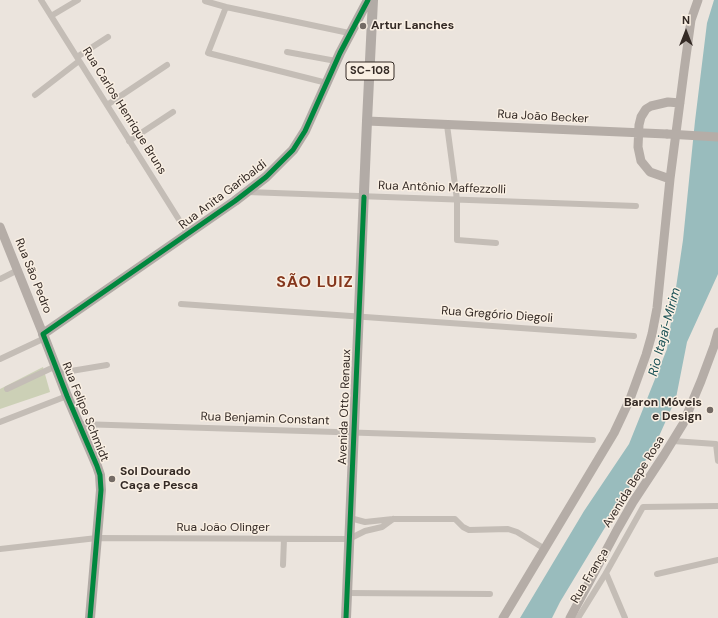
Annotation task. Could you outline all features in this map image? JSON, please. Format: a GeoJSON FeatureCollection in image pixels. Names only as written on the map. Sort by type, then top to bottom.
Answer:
{"type":"FeatureCollection","features":[{"type":"Feature","properties":{"kind":"main road","name":"Rua Anita Garibaldi"},"geometry":{"type":"LineString","coordinates":[[44,336],[248,192],[266,177],[293,150],[305,131],[349,33],[368,0]]}},
{"type":"Feature","properties":{"kind":"main road","name":"Avenida Otto Renaux"},"geometry":{"type":"LineString","coordinates":[[346,618],[373,0]]}},
{"type":"Feature","properties":{"kind":"main road"},"geometry":{"type":"LineString","coordinates":[[503,618],[614,433],[630,399],[646,356],[657,308],[670,179],[684,71],[692,20],[698,0]]}},
{"type":"Feature","properties":{"kind":"main road"},"geometry":{"type":"LineString","coordinates":[[357,20],[365,16],[372,21]]}},
{"type":"Feature","properties":{"kind":"main road"},"geometry":{"type":"LineString","coordinates":[[670,179],[650,172],[641,161],[638,147],[638,133],[641,117],[646,109],[661,103],[680,103]]}},
{"type":"Feature","properties":{"kind":"main road","name":"Rua João Becker"},"geometry":{"type":"LineString","coordinates":[[367,121],[718,137]]}},
{"type":"Feature","properties":{"kind":"main road","name":"Rua São Pedro"},"geometry":{"type":"LineString","coordinates":[[0,227],[44,336]]}},
{"type":"Feature","properties":{"kind":"main road","name":"Avenida Bepe Rosa"},"geometry":{"type":"LineString","coordinates":[[570,618],[627,513],[683,424],[716,346],[718,332]]}},
{"type":"Feature","properties":{"kind":"main road","name":"Rua Felipe Schmidt"},"geometry":{"type":"LineString","coordinates":[[44,336],[67,396],[97,466],[101,482],[90,618]]}},
{"type":"Feature","properties":{"kind":"street","name":"Rua Carlos Henrique Bruns"},"geometry":{"type":"LineString","coordinates":[[41,0],[188,234]]}},
{"type":"Feature","properties":{"kind":"street"},"geometry":{"type":"LineString","coordinates":[[51,16],[78,0]]}},
{"type":"Feature","properties":{"kind":"street"},"geometry":{"type":"LineString","coordinates":[[205,1],[226,7],[349,33]]}},
{"type":"Feature","properties":{"kind":"street"},"geometry":{"type":"LineString","coordinates":[[226,7],[208,53],[327,83]]}},
{"type":"Feature","properties":{"kind":"street"},"geometry":{"type":"LineString","coordinates":[[35,95],[78,59],[108,37]]}},
{"type":"Feature","properties":{"kind":"street"},"geometry":{"type":"LineString","coordinates":[[287,52],[336,61]]}},
{"type":"Feature","properties":{"kind":"street"},"geometry":{"type":"LineString","coordinates":[[107,105],[167,65]]}},
{"type":"Feature","properties":{"kind":"street"},"geometry":{"type":"LineString","coordinates":[[129,141],[173,112]]}},
{"type":"Feature","properties":{"kind":"street"},"geometry":{"type":"LineString","coordinates":[[447,125],[457,200],[457,240],[496,243]]}},
{"type":"Feature","properties":{"kind":"street","name":"Rua Antônio Maffezzolli"},"geometry":{"type":"LineString","coordinates":[[248,192],[636,206]]}},
{"type":"Feature","properties":{"kind":"street"},"geometry":{"type":"LineString","coordinates":[[0,279],[18,270]]}},
{"type":"Feature","properties":{"kind":"street","name":"Rua Gregório Diegoli"},"geometry":{"type":"LineString","coordinates":[[181,304],[634,336]]}},
{"type":"Feature","properties":{"kind":"street"},"geometry":{"type":"LineString","coordinates":[[0,359],[44,336]]}},
{"type":"Feature","properties":{"kind":"street"},"geometry":{"type":"LineString","coordinates":[[7,389],[57,370],[108,365]]}},
{"type":"Feature","properties":{"kind":"street"},"geometry":{"type":"LineString","coordinates":[[0,422],[67,396]]}},
{"type":"Feature","properties":{"kind":"street","name":"Rua Benjamin Constant"},"geometry":{"type":"LineString","coordinates":[[79,424],[593,440]]}},
{"type":"Feature","properties":{"kind":"street"},"geometry":{"type":"LineString","coordinates":[[673,441],[716,444],[718,461]]}},
{"type":"Feature","properties":{"kind":"street","name":"Rua França"},"geometry":{"type":"LineString","coordinates":[[578,618],[606,573],[643,507],[718,506]]}},
{"type":"Feature","properties":{"kind":"street"},"geometry":{"type":"LineString","coordinates":[[350,518],[365,522],[393,519],[455,519],[463,527],[469,530],[508,529],[517,532],[545,549]]}},
{"type":"Feature","properties":{"kind":"street"},"geometry":{"type":"LineString","coordinates":[[349,540],[365,531],[382,527],[393,519]]}},
{"type":"Feature","properties":{"kind":"street","name":"Rua João Olinger"},"geometry":{"type":"LineString","coordinates":[[0,549],[97,538],[349,540]]}},
{"type":"Feature","properties":{"kind":"street"},"geometry":{"type":"LineString","coordinates":[[283,565],[284,539]]}},
{"type":"Feature","properties":{"kind":"street"},"geometry":{"type":"LineString","coordinates":[[657,574],[718,560]]}},
{"type":"Feature","properties":{"kind":"street"},"geometry":{"type":"LineString","coordinates":[[606,573],[625,618]]}},
{"type":"Feature","properties":{"kind":"street"},"geometry":{"type":"LineString","coordinates":[[347,593],[490,594]]}},
{"type":"Feature","properties":{"kind":"green space"},"geometry":{"type":"Polygon","coordinates":[[[43,367],[50,392],[0,409],[0,389],[43,367]]]}},
{"type":"Feature","properties":{"kind":"water"},"geometry":{"type":"Polygon","coordinates":[[[714,0],[718,0],[718,274],[687,342],[676,398],[656,443],[560,602],[552,618],[520,618],[584,511],[629,444],[667,349],[683,240],[707,23],[714,0]]]}},
{"type":"Feature","properties":{"kind":"cycle path"},"geometry":{"type":"LineString","coordinates":[[90,618],[101,490],[100,475],[43,334],[235,201],[266,177],[293,150],[305,131],[340,53],[368,0]]}},
{"type":"Feature","properties":{"kind":"cycle path"},"geometry":{"type":"LineString","coordinates":[[346,618],[364,197]]}},
{"type":"Feature","properties":{"kind":"place","name":"Artur Lanches"},"geometry":{"type":"Point","coordinates":[363,26]}},
{"type":"Feature","properties":{"kind":"place","name":"Baron Móveis e Design"},"geometry":{"type":"Point","coordinates":[710,410]}},
{"type":"Feature","properties":{"kind":"place","name":"Sol Dourado Caça e Pesca"},"geometry":{"type":"Point","coordinates":[112,479]}},
{"type":"Feature","properties":{"kind":"district","name":"SÃO LUIZ"},"geometry":{"type":"Point","coordinates":[315,283]}},
{"type":"Feature","properties":{"kind":"water label","name":"Rio Itajaí-Mirim"},"geometry":{"type":"Point","coordinates":[665,332]}}]}
